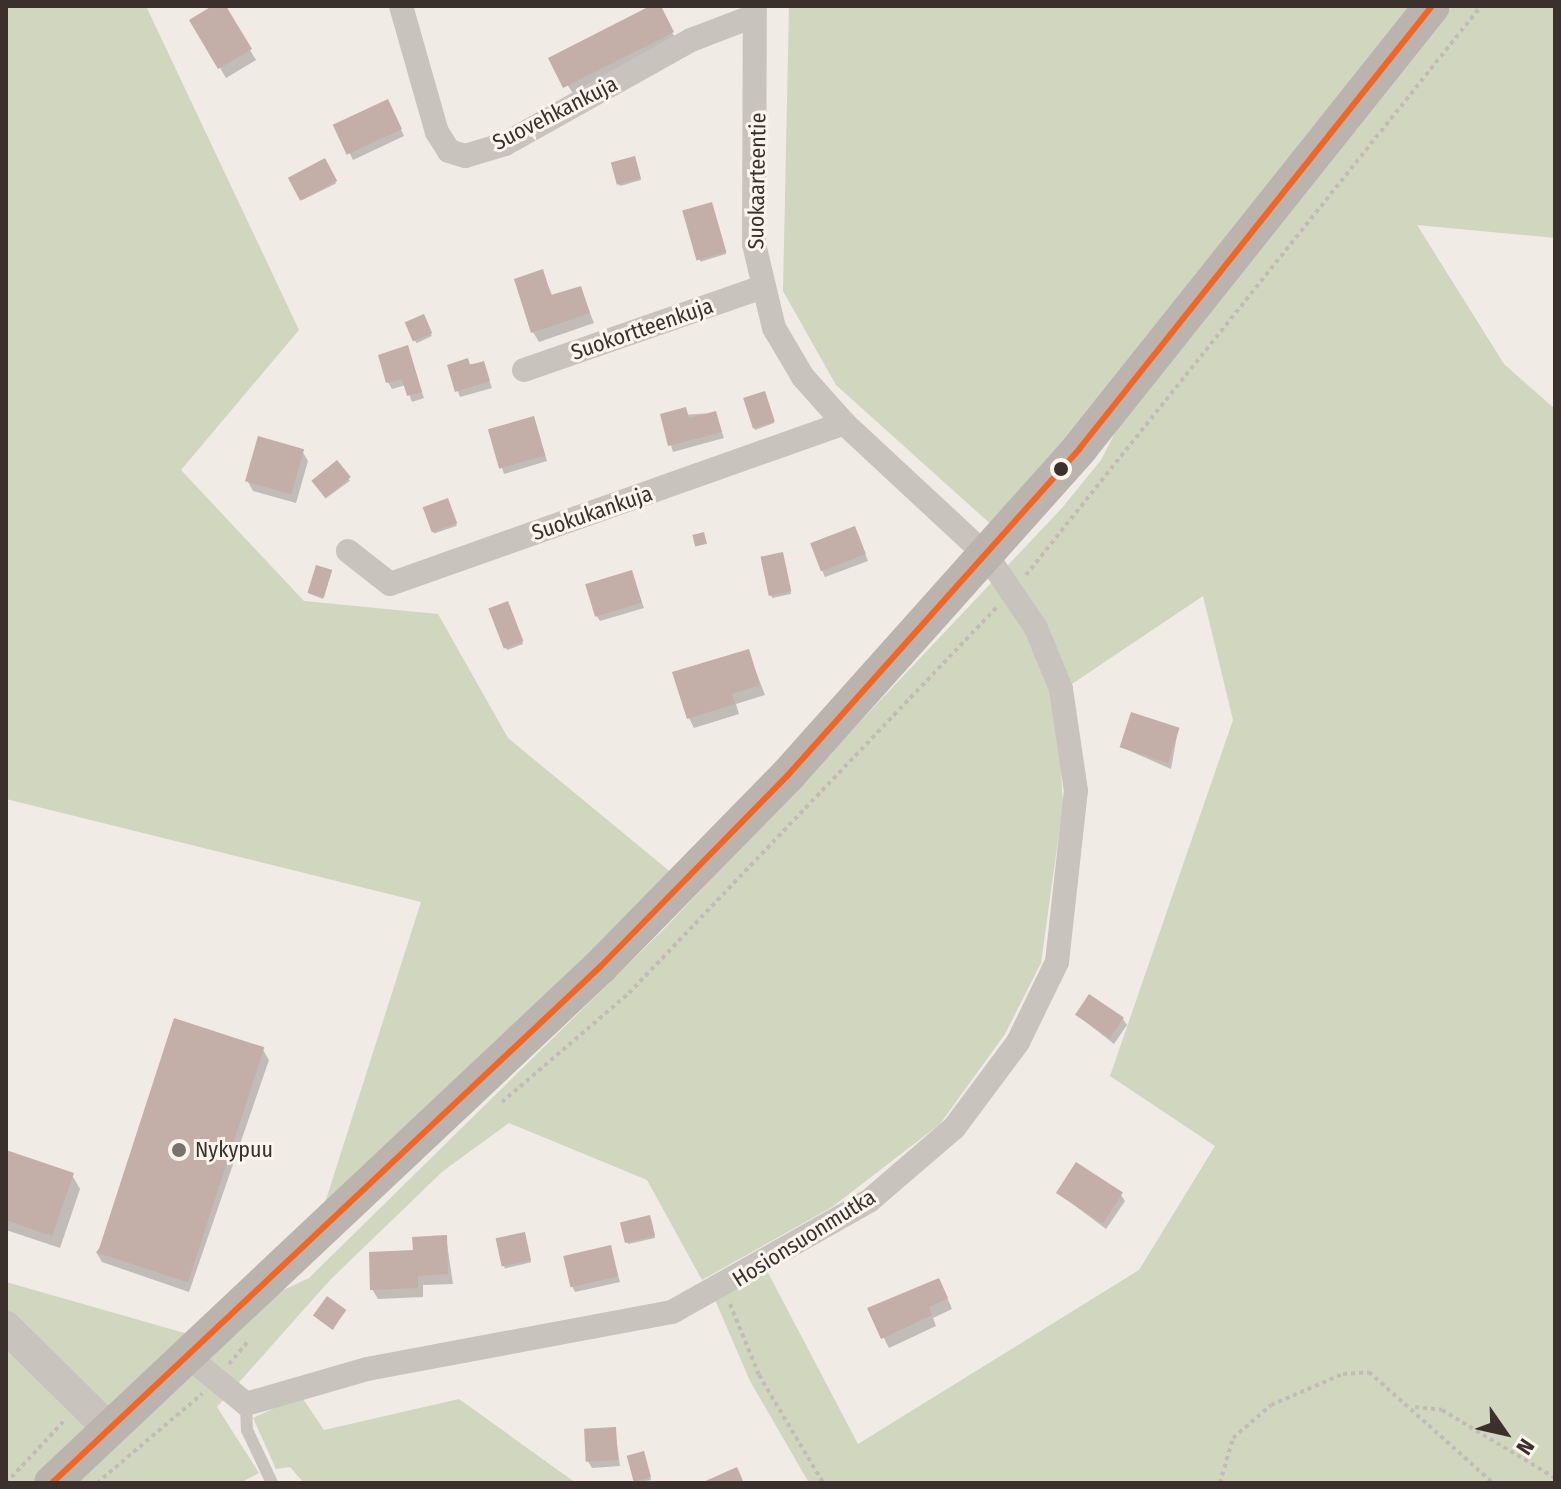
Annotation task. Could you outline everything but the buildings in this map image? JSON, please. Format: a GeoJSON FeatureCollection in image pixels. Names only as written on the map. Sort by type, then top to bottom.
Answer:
{"type":"FeatureCollection","features":[{"type":"Feature","properties":{"kind":"main road"},"geometry":{"type":"LineString","coordinates":[[52,1483],[94,1414],[185,1354],[600,967],[987,556],[1432,6]]}},
{"type":"Feature","properties":{"kind":"street","name":"Suovehkankuja"},"geometry":{"type":"LineString","coordinates":[[401,6],[437,132],[449,151],[465,156],[505,144],[691,40],[754,11]]}},
{"type":"Feature","properties":{"kind":"street","name":"Suokaarteentie"},"geometry":{"type":"LineString","coordinates":[[754,11],[760,288],[803,377],[844,423],[987,556]]}},
{"type":"Feature","properties":{"kind":"street","name":"Suokortteenkuja"},"geometry":{"type":"LineString","coordinates":[[524,370],[760,288]]}},
{"type":"Feature","properties":{"kind":"street","name":"Suokukankuja"},"geometry":{"type":"LineString","coordinates":[[348,551],[390,584],[844,423]]}},
{"type":"Feature","properties":{"kind":"street","name":"Hosionsuonmutka"},"geometry":{"type":"LineString","coordinates":[[246,1404],[367,1369],[672,1312],[723,1287],[869,1201],[954,1128],[1018,1042],[1057,962],[1076,791],[1061,689],[1036,628],[987,556]]}},
{"type":"Feature","properties":{"kind":"street"},"geometry":{"type":"LineString","coordinates":[[6,1327],[94,1414]]}},
{"type":"Feature","properties":{"kind":"street"},"geometry":{"type":"LineString","coordinates":[[185,1354],[246,1404]]}},
{"type":"Feature","properties":{"kind":"lane"},"geometry":{"type":"LineString","coordinates":[[246,1404],[247,1430],[272,1483]]}},
{"type":"Feature","properties":{"kind":"path"},"geometry":{"type":"LineString","coordinates":[[1082,487],[1092,496]]}},
{"type":"Feature","properties":{"kind":"path"},"geometry":{"type":"LineString","coordinates":[[723,1287],[759,1375],[823,1483]]}},
{"type":"Feature","properties":{"kind":"path"},"geometry":{"type":"LineString","coordinates":[[1220,1483],[1233,1438],[1271,1405],[1343,1374],[1369,1372],[1413,1407],[1493,1483]]}},
{"type":"Feature","properties":{"kind":"path"},"geometry":{"type":"LineString","coordinates":[[1413,1407],[1442,1410],[1555,1478]]}},
{"type":"Feature","properties":{"kind":"path"},"geometry":{"type":"LineString","coordinates":[[6,1483],[94,1414]]}},
{"type":"Feature","properties":{"kind":"green space"},"geometry":{"type":"Polygon","coordinates":[[[6,6],[146,6],[299,330],[181,470],[304,601],[438,614],[508,738],[673,874],[323,1209],[421,902],[6,799],[6,6]]]}},
{"type":"Feature","properties":{"kind":"green space"},"geometry":{"type":"Polygon","coordinates":[[[789,6],[1417,6],[995,528],[836,385],[783,291],[789,6]]]}},
{"type":"Feature","properties":{"kind":"green space"},"geometry":{"type":"Polygon","coordinates":[[[1453,6],[1555,6],[1555,238],[1417,225],[1504,364],[1555,409],[1555,1483],[809,1483],[750,1381],[715,1300],[766,1269],[858,1444],[1139,1270],[1215,1146],[1110,1076],[1233,720],[1203,596],[1057,694],[1063,805],[1041,963],[1005,1034],[940,1124],[832,1207],[702,1280],[647,1180],[509,1123],[443,1171],[330,1280],[217,1407],[259,1473],[240,1483],[6,1483],[6,1282],[188,1334],[309,1278],[664,929],[1062,508],[1101,460],[1123,417],[1453,6]]]}},
{"type":"Feature","properties":{"kind":"green space"},"geometry":{"type":"Polygon","coordinates":[[[301,1396],[324,1430],[459,1399],[576,1483],[304,1483],[290,1467],[276,1469],[253,1418],[301,1396]]]}},
{"type":"Feature","properties":{"kind":"transit line"},"geometry":{"type":"LineString","coordinates":[[52,1483],[600,967],[788,775],[1080,448],[1432,6]]}},
{"type":"Feature","properties":{"kind":"place","name":"Nykypuu"},"geometry":{"type":"Point","coordinates":[179,1150]}}]}
